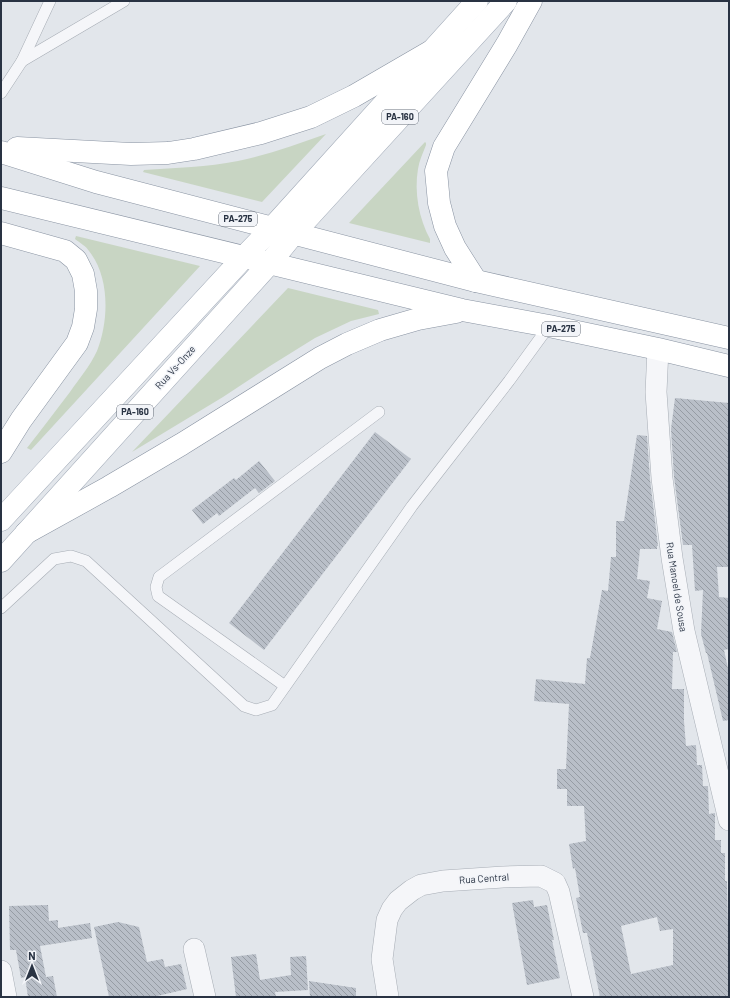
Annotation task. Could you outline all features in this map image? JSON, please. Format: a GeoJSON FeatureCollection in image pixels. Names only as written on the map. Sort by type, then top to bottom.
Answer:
{"type":"FeatureCollection","features":[{"type":"Feature","properties":{"kind":"main road","name":"PA-160"},"geometry":{"type":"LineString","coordinates":[[1,520],[272,228],[477,1]]}},
{"type":"Feature","properties":{"kind":"main road","name":"PA-160"},"geometry":{"type":"LineString","coordinates":[[269,264],[294,233],[506,1]]}},
{"type":"Feature","properties":{"kind":"main road"},"geometry":{"type":"LineString","coordinates":[[476,280],[455,248],[445,226],[439,203],[436,171],[444,148],[507,44],[530,1]]}},
{"type":"Feature","properties":{"kind":"main road"},"geometry":{"type":"LineString","coordinates":[[1,148],[131,154],[168,153],[194,149],[261,133],[310,117],[354,96],[435,49]]}},
{"type":"Feature","properties":{"kind":"main road","name":"PA-275"},"geometry":{"type":"LineString","coordinates":[[1,152],[96,182],[272,228],[476,280],[729,338]]}},
{"type":"Feature","properties":{"kind":"main road","name":"PA-275"},"geometry":{"type":"LineString","coordinates":[[1,198],[462,310],[549,326],[729,366]]}},
{"type":"Feature","properties":{"kind":"main road"},"geometry":{"type":"LineString","coordinates":[[1,233],[64,251],[76,260],[82,274],[86,291],[86,309],[83,327],[77,344],[21,420],[1,452]]}},
{"type":"Feature","properties":{"kind":"main road","name":"Rua Vs-Onze"},"geometry":{"type":"LineString","coordinates":[[1,561],[269,264]]}},
{"type":"Feature","properties":{"kind":"main road"},"geometry":{"type":"LineString","coordinates":[[26,533],[109,487],[182,444],[307,366],[347,344],[380,330],[418,319],[462,310]]}},
{"type":"Feature","properties":{"kind":"street","name":"Rua Manoel de Sousa"},"geometry":{"type":"LineString","coordinates":[[658,349],[656,392],[662,478],[672,558],[684,631],[729,820]]}},
{"type":"Feature","properties":{"kind":"street","name":"Rua Central"},"geometry":{"type":"LineString","coordinates":[[388,997],[382,959],[387,920],[398,900],[412,890],[421,886],[443,881],[541,876],[555,883],[559,892],[583,997]]}},
{"type":"Feature","properties":{"kind":"street"},"geometry":{"type":"LineString","coordinates":[[194,949],[205,997]]}},
{"type":"Feature","properties":{"kind":"street"},"geometry":{"type":"LineString","coordinates":[[1,971],[6,997]]}},
{"type":"Feature","properties":{"kind":"lane"},"geometry":{"type":"LineString","coordinates":[[1,94],[22,61],[50,1]]}},
{"type":"Feature","properties":{"kind":"lane"},"geometry":{"type":"LineString","coordinates":[[22,61],[124,1]]}},
{"type":"Feature","properties":{"kind":"lane"},"geometry":{"type":"LineString","coordinates":[[1,608],[54,559],[71,556],[86,561],[244,706],[256,710],[272,705],[412,506],[509,381],[549,326]]}},
{"type":"Feature","properties":{"kind":"lane"},"geometry":{"type":"LineString","coordinates":[[285,686],[158,596],[156,587],[159,577],[379,412]]}},
{"type":"Feature","properties":{"kind":"green space"},"geometry":{"type":"Polygon","coordinates":[[[326,134],[262,202],[143,172],[144,170],[203,166],[249,159],[326,134]]]}},
{"type":"Feature","properties":{"kind":"green space"},"geometry":{"type":"Polygon","coordinates":[[[425,142],[426,145],[420,160],[417,178],[417,196],[420,214],[430,239],[430,243],[349,223],[425,142]]]}},
{"type":"Feature","properties":{"kind":"green space"},"geometry":{"type":"Polygon","coordinates":[[[76,236],[200,266],[31,450],[27,448],[91,362],[97,351],[104,326],[105,300],[101,273],[89,251],[75,239],[76,236]]]}},
{"type":"Feature","properties":{"kind":"green space"},"geometry":{"type":"Polygon","coordinates":[[[288,288],[378,310],[379,314],[351,321],[315,338],[223,397],[132,452],[288,288]]]}},
{"type":"Feature","properties":{"kind":"building"},"geometry":{"type":"Polygon","coordinates":[[[675,398],[729,403],[728,567],[717,567],[719,597],[729,598],[729,649],[724,650],[729,673],[729,720],[723,721],[701,634],[703,590],[695,591],[692,545],[683,545],[674,477],[671,429],[675,398]]]}},
{"type":"Feature","properties":{"kind":"building"},"geometry":{"type":"Polygon","coordinates":[[[375,432],[411,459],[264,650],[229,623],[375,432]]]}},
{"type":"Feature","properties":{"kind":"building"},"geometry":{"type":"Polygon","coordinates":[[[637,435],[647,436],[650,479],[658,546],[657,549],[640,549],[637,579],[650,581],[647,598],[662,601],[657,629],[672,632],[677,652],[673,652],[672,689],[684,689],[686,746],[696,745],[697,765],[702,765],[703,786],[708,786],[709,814],[715,813],[715,840],[721,840],[721,853],[725,853],[725,881],[727,881],[729,925],[729,997],[600,997],[587,933],[583,933],[576,898],[580,897],[569,844],[586,841],[584,806],[567,806],[567,789],[557,789],[557,769],[566,769],[569,704],[534,701],[536,679],[585,684],[587,658],[590,658],[602,590],[608,591],[611,557],[616,557],[616,521],[624,521],[637,435]],[[657,917],[621,926],[631,974],[673,965],[673,929],[660,931],[657,917]]]}},
{"type":"Feature","properties":{"kind":"building"},"geometry":{"type":"Polygon","coordinates":[[[259,461],[275,481],[259,493],[255,488],[219,516],[217,513],[203,524],[192,510],[234,478],[236,480],[259,461]]]}},
{"type":"Feature","properties":{"kind":"building"},"geometry":{"type":"Polygon","coordinates":[[[533,900],[534,907],[547,905],[554,940],[552,940],[560,978],[527,985],[512,903],[533,900]]]}},
{"type":"Feature","properties":{"kind":"building"},"geometry":{"type":"Polygon","coordinates":[[[48,905],[49,921],[58,920],[58,928],[90,923],[92,938],[40,946],[46,977],[53,976],[57,997],[28,997],[25,977],[21,978],[16,950],[10,950],[9,906],[48,905]]]}},
{"type":"Feature","properties":{"kind":"building"},"geometry":{"type":"Polygon","coordinates":[[[118,922],[139,927],[147,962],[163,959],[165,967],[181,964],[187,989],[153,997],[109,997],[94,927],[118,922]]]}},
{"type":"Feature","properties":{"kind":"building"},"geometry":{"type":"Polygon","coordinates":[[[256,954],[260,980],[291,975],[290,957],[306,956],[308,990],[275,992],[276,997],[236,997],[231,957],[256,954]]]}},
{"type":"Feature","properties":{"kind":"building"},"geometry":{"type":"Polygon","coordinates":[[[309,981],[356,988],[356,997],[310,997],[309,981]]]}}]}
